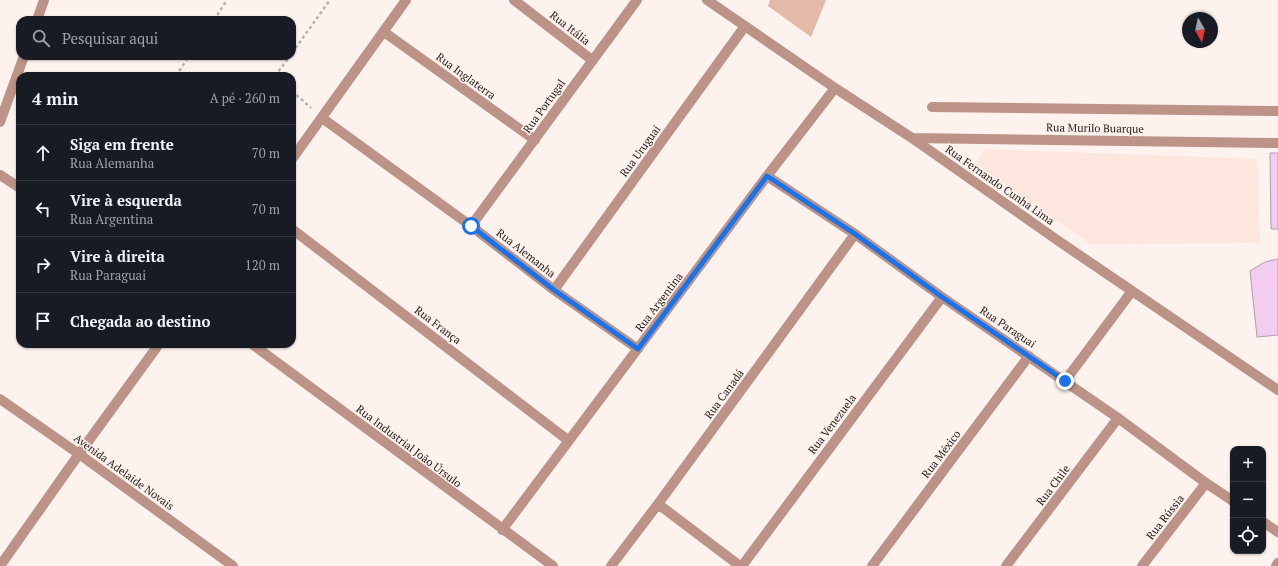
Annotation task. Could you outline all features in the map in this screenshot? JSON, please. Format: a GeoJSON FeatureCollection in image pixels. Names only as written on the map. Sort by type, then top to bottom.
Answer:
{"type":"FeatureCollection","features":[{"type":"Feature","properties":{"kind":"street"},"geometry":{"type":"LineString","coordinates":[[38,16],[44,0]]}},
{"type":"Feature","properties":{"kind":"street"},"geometry":{"type":"LineString","coordinates":[[296,154],[406,0]]}},
{"type":"Feature","properties":{"kind":"street","name":"Rua Itália"},"geometry":{"type":"LineString","coordinates":[[514,0],[592,60]]}},
{"type":"Feature","properties":{"kind":"street","name":"Rua Portugal"},"geometry":{"type":"LineString","coordinates":[[471,226],[637,0]]}},
{"type":"Feature","properties":{"kind":"street","name":"Rua Fernando Cunha Lima"},"geometry":{"type":"LineString","coordinates":[[707,0],[835,88],[912,138],[1060,242],[1278,390]]}},
{"type":"Feature","properties":{"kind":"street","name":"Rua Uruguai"},"geometry":{"type":"LineString","coordinates":[[554,290],[745,26]]}},
{"type":"Feature","properties":{"kind":"street","name":"Rua Inglaterra"},"geometry":{"type":"LineString","coordinates":[[384,32],[535,140]]}},
{"type":"Feature","properties":{"kind":"street"},"geometry":{"type":"LineString","coordinates":[[18,72],[23,60]]}},
{"type":"Feature","properties":{"kind":"street"},"geometry":{"type":"LineString","coordinates":[[0,122],[16,78]]}},
{"type":"Feature","properties":{"kind":"street","name":"Rua Argentina"},"geometry":{"type":"LineString","coordinates":[[502,530],[767,176],[835,88]]}},
{"type":"Feature","properties":{"kind":"street"},"geometry":{"type":"LineString","coordinates":[[932,107],[1278,111]]}},
{"type":"Feature","properties":{"kind":"street","name":"Rua Alemanha"},"geometry":{"type":"LineString","coordinates":[[322,118],[471,226],[554,290],[638,349]]}},
{"type":"Feature","properties":{"kind":"street","name":"Rua Murilo Buarque"},"geometry":{"type":"LineString","coordinates":[[912,138],[1278,143]]}},
{"type":"Feature","properties":{"kind":"street"},"geometry":{"type":"LineString","coordinates":[[0,175],[16,185]]}},
{"type":"Feature","properties":{"kind":"street","name":"Rua Paraguai"},"geometry":{"type":"LineString","coordinates":[[767,176],[855,234],[942,297],[1030,356],[1230,499]]}},
{"type":"Feature","properties":{"kind":"street","name":"Rua França"},"geometry":{"type":"LineString","coordinates":[[296,232],[569,440]]}},
{"type":"Feature","properties":{"kind":"street","name":"Rua Canadá"},"geometry":{"type":"LineString","coordinates":[[611,566],[855,234]]}},
{"type":"Feature","properties":{"kind":"street"},"geometry":{"type":"LineString","coordinates":[[1065,381],[1132,291]]}},
{"type":"Feature","properties":{"kind":"street","name":"Rua Venezuela"},"geometry":{"type":"LineString","coordinates":[[741,566],[942,297]]}},
{"type":"Feature","properties":{"kind":"street"},"geometry":{"type":"LineString","coordinates":[[0,566],[156,348]]}},
{"type":"Feature","properties":{"kind":"street","name":"Rua Industrial João Úrsulo"},"geometry":{"type":"LineString","coordinates":[[257,348],[502,530],[553,566]]}},
{"type":"Feature","properties":{"kind":"street","name":"Rua México"},"geometry":{"type":"LineString","coordinates":[[872,566],[1030,356]]}},
{"type":"Feature","properties":{"kind":"street","name":"Avenida Adelaide Novais"},"geometry":{"type":"LineString","coordinates":[[0,399],[79,454],[233,566]]}},
{"type":"Feature","properties":{"kind":"street","name":"Rua Chile"},"geometry":{"type":"LineString","coordinates":[[1006,566],[1118,418]]}},
{"type":"Feature","properties":{"kind":"street","name":"Rua Rússia"},"geometry":{"type":"LineString","coordinates":[[1142,566],[1206,483]]}},
{"type":"Feature","properties":{"kind":"street"},"geometry":{"type":"LineString","coordinates":[[658,504],[741,566]]}},
{"type":"Feature","properties":{"kind":"street"},"geometry":{"type":"LineString","coordinates":[[1266,524],[1278,532]]}},
{"type":"Feature","properties":{"kind":"path"},"geometry":{"type":"LineString","coordinates":[[217,16],[227,0]]}},
{"type":"Feature","properties":{"kind":"path"},"geometry":{"type":"LineString","coordinates":[[296,47],[330,0]]}},
{"type":"Feature","properties":{"kind":"path"},"geometry":{"type":"LineString","coordinates":[[179,72],[186,60]]}},
{"type":"Feature","properties":{"kind":"path"},"geometry":{"type":"LineString","coordinates":[[279,72],[287,60]]}},
{"type":"Feature","properties":{"kind":"path"},"geometry":{"type":"LineString","coordinates":[[296,95],[322,118]]}},
{"type":"Feature","properties":{"kind":"shaded area"},"geometry":{"type":"Polygon","coordinates":[[[770,0],[826,0],[811,37],[768,6],[770,0]]]}},
{"type":"Feature","properties":{"kind":"shaded area"},"geometry":{"type":"Polygon","coordinates":[[[985,149],[1257,159],[1260,243],[1090,244],[976,164],[985,149]]]}},
{"type":"Feature","properties":{"kind":"building"},"geometry":{"type":"Polygon","coordinates":[[[1270,153],[1278,153],[1278,229],[1271,229],[1270,153]]]}},
{"type":"Feature","properties":{"kind":"building"},"geometry":{"type":"Polygon","coordinates":[[[1278,259],[1278,335],[1257,337],[1250,271],[1265,262],[1278,259]]]}},
{"type":"Feature","properties":{"kind":"route"},"geometry":{"type":"LineString","coordinates":[[471,226],[554,290],[638,349],[767,176],[855,234],[942,297],[1065,381]]}}]}
